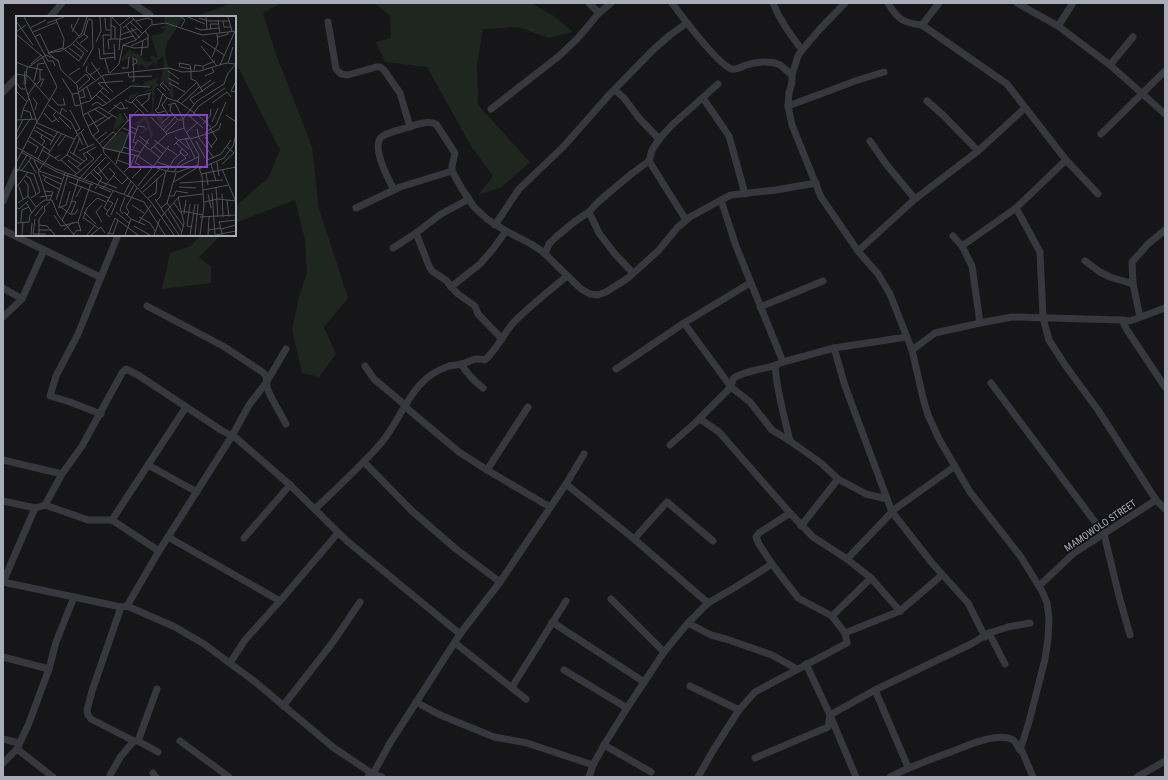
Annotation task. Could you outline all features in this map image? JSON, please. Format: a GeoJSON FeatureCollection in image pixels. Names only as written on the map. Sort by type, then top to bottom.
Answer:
{"type":"FeatureCollection","features":[{"type":"Feature","properties":{"kind":"street"},"geometry":{"type":"LineString","coordinates":[[51,16],[62,3]]}},
{"type":"Feature","properties":{"kind":"street"},"geometry":{"type":"LineString","coordinates":[[132,3],[150,15]]}},
{"type":"Feature","properties":{"kind":"street"},"geometry":{"type":"LineString","coordinates":[[589,3],[598,13]]}},
{"type":"Feature","properties":{"kind":"street"},"geometry":{"type":"LineString","coordinates":[[491,109],[559,56],[578,38],[598,13],[611,3]]}},
{"type":"Feature","properties":{"kind":"street"},"geometry":{"type":"LineString","coordinates":[[672,3],[687,23],[725,65],[731,69],[736,69],[751,63],[761,62],[779,65],[792,75]]}},
{"type":"Feature","properties":{"kind":"street"},"geometry":{"type":"LineString","coordinates":[[773,3],[784,26],[802,50]]}},
{"type":"Feature","properties":{"kind":"street"},"geometry":{"type":"LineString","coordinates":[[845,3],[830,18],[798,56],[792,75],[788,106],[792,125],[821,198],[858,251],[878,274],[890,294],[912,350],[928,415],[939,439],[970,492],[1021,557],[1042,591],[1047,603],[1049,618],[1045,659],[1029,722],[1020,750]]}},
{"type":"Feature","properties":{"kind":"street"},"geometry":{"type":"LineString","coordinates":[[888,3],[894,12],[907,23],[922,25],[1007,84],[1066,160],[1098,194]]}},
{"type":"Feature","properties":{"kind":"street"},"geometry":{"type":"LineString","coordinates":[[922,25],[939,3]]}},
{"type":"Feature","properties":{"kind":"street"},"geometry":{"type":"LineString","coordinates":[[1017,3],[1058,26],[1110,66],[1165,114]]}},
{"type":"Feature","properties":{"kind":"street"},"geometry":{"type":"LineString","coordinates":[[1058,26],[1073,3]]}},
{"type":"Feature","properties":{"kind":"street"},"geometry":{"type":"LineString","coordinates":[[328,22],[336,69],[341,74],[348,75],[376,67],[380,67],[384,70],[400,93],[410,127]]}},
{"type":"Feature","properties":{"kind":"street"},"geometry":{"type":"LineString","coordinates":[[496,225],[519,189],[563,147],[586,120],[654,50],[670,35],[687,23]]}},
{"type":"Feature","properties":{"kind":"street"},"geometry":{"type":"LineString","coordinates":[[1110,66],[1134,37]]}},
{"type":"Feature","properties":{"kind":"street"},"geometry":{"type":"LineString","coordinates":[[1101,134],[1165,71]]}},
{"type":"Feature","properties":{"kind":"street"},"geometry":{"type":"LineString","coordinates":[[788,106],[884,72]]}},
{"type":"Feature","properties":{"kind":"street"},"geometry":{"type":"LineString","coordinates":[[3,92],[16,78]]}},
{"type":"Feature","properties":{"kind":"street"},"geometry":{"type":"LineString","coordinates":[[545,254],[550,244],[556,237],[589,212],[598,202],[649,161],[652,150],[659,139],[672,125],[718,84]]}},
{"type":"Feature","properties":{"kind":"street"},"geometry":{"type":"LineString","coordinates":[[615,90],[624,98],[639,118],[659,139]]}},
{"type":"Feature","properties":{"kind":"street"},"geometry":{"type":"LineString","coordinates":[[703,98],[729,136],[745,194]]}},
{"type":"Feature","properties":{"kind":"street"},"geometry":{"type":"LineString","coordinates":[[927,101],[943,115],[978,151]]}},
{"type":"Feature","properties":{"kind":"street"},"geometry":{"type":"LineString","coordinates":[[858,251],[915,199],[978,151],[1025,108]]}},
{"type":"Feature","properties":{"kind":"street"},"geometry":{"type":"LineString","coordinates":[[394,190],[381,163],[379,141],[382,136],[427,122],[436,124],[455,153],[452,171],[474,207],[487,219],[506,232],[531,244],[545,254],[581,289],[590,294],[598,295],[606,292],[633,273],[658,251],[677,228],[686,220],[721,200],[731,195],[816,183]]}},
{"type":"Feature","properties":{"kind":"street"},"geometry":{"type":"LineString","coordinates":[[870,141],[886,164],[915,199]]}},
{"type":"Feature","properties":{"kind":"street"},"geometry":{"type":"LineString","coordinates":[[962,246],[1016,208],[1066,160]]}},
{"type":"Feature","properties":{"kind":"street"},"geometry":{"type":"LineString","coordinates":[[649,161],[686,220]]}},
{"type":"Feature","properties":{"kind":"street"},"geometry":{"type":"LineString","coordinates":[[3,201],[16,171]]}},
{"type":"Feature","properties":{"kind":"street"},"geometry":{"type":"LineString","coordinates":[[356,208],[400,187],[452,171]]}},
{"type":"Feature","properties":{"kind":"street"},"geometry":{"type":"LineString","coordinates":[[393,248],[441,214],[469,199]]}},
{"type":"Feature","properties":{"kind":"street"},"geometry":{"type":"LineString","coordinates":[[721,200],[750,283],[783,362]]}},
{"type":"Feature","properties":{"kind":"street"},"geometry":{"type":"LineString","coordinates":[[1016,208],[1040,252],[1043,318],[1049,340],[1065,365],[1098,410],[1156,500],[1165,509]]}},
{"type":"Feature","properties":{"kind":"street"},"geometry":{"type":"LineString","coordinates":[[589,212],[599,233],[615,254],[633,273]]}},
{"type":"Feature","properties":{"kind":"street"},"geometry":{"type":"LineString","coordinates":[[3,230],[100,277]]}},
{"type":"Feature","properties":{"kind":"street"},"geometry":{"type":"LineString","coordinates":[[1140,317],[1133,284],[1132,262],[1148,244],[1165,230]]}},
{"type":"Feature","properties":{"kind":"street"},"geometry":{"type":"LineString","coordinates":[[451,287],[480,264],[493,250],[506,232]]}},
{"type":"Feature","properties":{"kind":"street"},"geometry":{"type":"LineString","coordinates":[[416,233],[432,271],[447,281],[451,287],[475,306],[478,314],[502,339]]}},
{"type":"Feature","properties":{"kind":"street"},"geometry":{"type":"LineString","coordinates":[[101,414],[50,396],[56,376],[78,334],[118,236]]}},
{"type":"Feature","properties":{"kind":"street"},"geometry":{"type":"LineString","coordinates":[[953,236],[962,246],[972,266],[980,323]]}},
{"type":"Feature","properties":{"kind":"street"},"geometry":{"type":"LineString","coordinates":[[3,317],[22,299],[44,250]]}},
{"type":"Feature","properties":{"kind":"street"},"geometry":{"type":"LineString","coordinates":[[1085,261],[1110,277],[1133,284]]}},
{"type":"Feature","properties":{"kind":"street"},"geometry":{"type":"LineString","coordinates":[[315,509],[364,462],[390,433],[412,393],[424,381],[436,372],[450,366],[461,364],[477,358],[485,360],[514,323],[541,297],[568,276]]}},
{"type":"Feature","properties":{"kind":"street"},"geometry":{"type":"LineString","coordinates":[[760,307],[823,281]]}},
{"type":"Feature","properties":{"kind":"street"},"geometry":{"type":"LineString","coordinates":[[616,369],[684,323],[750,283]]}},
{"type":"Feature","properties":{"kind":"street"},"geometry":{"type":"LineString","coordinates":[[3,288],[22,299]]}},
{"type":"Feature","properties":{"kind":"street"},"geometry":{"type":"LineString","coordinates":[[147,306],[223,346],[255,366],[266,375],[266,383],[270,395],[286,424]]}},
{"type":"Feature","properties":{"kind":"street"},"geometry":{"type":"LineString","coordinates":[[912,350],[935,332],[1012,317],[1130,321],[1165,308]]}},
{"type":"Feature","properties":{"kind":"street"},"geometry":{"type":"LineString","coordinates":[[1122,320],[1165,387]]}},
{"type":"Feature","properties":{"kind":"street"},"geometry":{"type":"LineString","coordinates":[[684,323],[731,387],[750,402],[772,430],[820,463],[838,479],[866,494],[887,499]]}},
{"type":"Feature","properties":{"kind":"street"},"geometry":{"type":"LineString","coordinates":[[670,445],[700,419],[731,387],[732,380],[734,378],[775,366],[783,362],[834,348],[907,337]]}},
{"type":"Feature","properties":{"kind":"street"},"geometry":{"type":"LineString","coordinates":[[834,348],[845,386],[892,512],[942,575],[958,590],[968,603],[1005,664]]}},
{"type":"Feature","properties":{"kind":"street"},"geometry":{"type":"LineString","coordinates":[[158,752],[91,719],[87,710],[92,691],[124,606],[232,436],[249,405],[266,383],[286,349]]}},
{"type":"Feature","properties":{"kind":"street"},"geometry":{"type":"LineString","coordinates":[[461,364],[483,388]]}},
{"type":"Feature","properties":{"kind":"street"},"geometry":{"type":"LineString","coordinates":[[365,366],[374,379],[459,452],[550,507]]}},
{"type":"Feature","properties":{"kind":"street"},"geometry":{"type":"LineString","coordinates":[[775,366],[776,380],[790,441]]}},
{"type":"Feature","properties":{"kind":"street"},"geometry":{"type":"LineString","coordinates":[[45,505],[62,474],[82,446],[101,414],[122,373],[126,369],[138,375],[236,438],[290,485],[338,533],[460,634]]}},
{"type":"Feature","properties":{"kind":"street"},"geometry":{"type":"LineString","coordinates":[[991,383],[1104,534],[1130,635]]}},
{"type":"Feature","properties":{"kind":"street"},"geometry":{"type":"LineString","coordinates":[[487,470],[528,406]]}},
{"type":"Feature","properties":{"kind":"street"},"geometry":{"type":"LineString","coordinates":[[112,520],[186,407]]}},
{"type":"Feature","properties":{"kind":"street"},"geometry":{"type":"LineString","coordinates":[[700,419],[719,432],[790,514],[813,537],[847,559],[871,578],[900,611]]}},
{"type":"Feature","properties":{"kind":"street"},"geometry":{"type":"LineString","coordinates":[[371,775],[460,634],[500,582],[566,484],[584,454]]}},
{"type":"Feature","properties":{"kind":"street"},"geometry":{"type":"LineString","coordinates":[[3,460],[62,474]]}},
{"type":"Feature","properties":{"kind":"street"},"geometry":{"type":"LineString","coordinates":[[364,462],[412,512],[456,549],[500,582]]}},
{"type":"Feature","properties":{"kind":"street"},"geometry":{"type":"LineString","coordinates":[[148,465],[197,492]]}},
{"type":"Feature","properties":{"kind":"street"},"geometry":{"type":"LineString","coordinates":[[847,559],[892,512],[954,466]]}},
{"type":"Feature","properties":{"kind":"street"},"geometry":{"type":"LineString","coordinates":[[802,526],[838,479]]}},
{"type":"Feature","properties":{"kind":"street"},"geometry":{"type":"LineString","coordinates":[[566,484],[634,538],[708,603]]}},
{"type":"Feature","properties":{"kind":"street"},"geometry":{"type":"LineString","coordinates":[[244,538],[290,485]]}},
{"type":"Feature","properties":{"kind":"street","name":"MAMOWOLO STREET"},"geometry":{"type":"LineString","coordinates":[[1039,586],[1074,553],[1156,500]]}},
{"type":"Feature","properties":{"kind":"street"},"geometry":{"type":"LineString","coordinates":[[3,501],[35,508],[45,505],[88,520],[112,520],[159,551]]}},
{"type":"Feature","properties":{"kind":"street"},"geometry":{"type":"LineString","coordinates":[[634,538],[667,502],[713,541]]}},
{"type":"Feature","properties":{"kind":"street"},"geometry":{"type":"LineString","coordinates":[[35,508],[3,582],[124,606],[184,631],[254,681],[334,748],[371,775],[382,777]]}},
{"type":"Feature","properties":{"kind":"street"},"geometry":{"type":"LineString","coordinates":[[698,777],[739,710],[755,692],[847,643],[845,633],[832,616],[798,598],[759,544],[756,537],[759,533],[790,514]]}},
{"type":"Feature","properties":{"kind":"street"},"geometry":{"type":"LineString","coordinates":[[230,663],[245,640],[338,533]]}},
{"type":"Feature","properties":{"kind":"street"},"geometry":{"type":"LineString","coordinates":[[168,537],[280,601]]}},
{"type":"Feature","properties":{"kind":"street"},"geometry":{"type":"LineString","coordinates":[[589,777],[593,765],[604,745],[627,708],[664,652],[688,623],[708,603],[772,564]]}},
{"type":"Feature","properties":{"kind":"street"},"geometry":{"type":"LineString","coordinates":[[845,633],[900,611],[942,575]]}},
{"type":"Feature","properties":{"kind":"street"},"geometry":{"type":"LineString","coordinates":[[832,616],[871,578]]}},
{"type":"Feature","properties":{"kind":"street"},"geometry":{"type":"LineString","coordinates":[[3,763],[18,746],[29,723],[49,670],[56,642],[74,597]]}},
{"type":"Feature","properties":{"kind":"street"},"geometry":{"type":"LineString","coordinates":[[611,599],[664,652]]}},
{"type":"Feature","properties":{"kind":"street"},"geometry":{"type":"LineString","coordinates":[[512,687],[566,601]]}},
{"type":"Feature","properties":{"kind":"street"},"geometry":{"type":"LineString","coordinates":[[283,706],[334,642],[360,602]]}},
{"type":"Feature","properties":{"kind":"street"},"geometry":{"type":"LineString","coordinates":[[552,622],[644,682]]}},
{"type":"Feature","properties":{"kind":"street"},"geometry":{"type":"LineString","coordinates":[[688,623],[711,635],[772,655],[797,669]]}},
{"type":"Feature","properties":{"kind":"street"},"geometry":{"type":"LineString","coordinates":[[830,715],[875,690],[987,635],[1008,627],[1030,623]]}},
{"type":"Feature","properties":{"kind":"street"},"geometry":{"type":"LineString","coordinates":[[455,643],[526,699]]}},
{"type":"Feature","properties":{"kind":"street"},"geometry":{"type":"LineString","coordinates":[[3,656],[49,670]]}},
{"type":"Feature","properties":{"kind":"street"},"geometry":{"type":"LineString","coordinates":[[806,664],[830,715],[856,777]]}},
{"type":"Feature","properties":{"kind":"street"},"geometry":{"type":"LineString","coordinates":[[564,670],[627,708]]}},
{"type":"Feature","properties":{"kind":"street"},"geometry":{"type":"LineString","coordinates":[[690,686],[739,710]]}},
{"type":"Feature","properties":{"kind":"street"},"geometry":{"type":"LineString","coordinates":[[110,775],[121,756],[136,741],[157,689]]}},
{"type":"Feature","properties":{"kind":"street"},"geometry":{"type":"LineString","coordinates":[[875,690],[908,768]]}},
{"type":"Feature","properties":{"kind":"street"},"geometry":{"type":"LineString","coordinates":[[416,702],[440,715],[494,737],[527,743],[593,765]]}},
{"type":"Feature","properties":{"kind":"street"},"geometry":{"type":"LineString","coordinates":[[755,758],[828,727],[830,715]]}},
{"type":"Feature","properties":{"kind":"street"},"geometry":{"type":"LineString","coordinates":[[890,777],[908,768],[989,738],[1006,738],[1013,740],[1022,751],[1033,777]]}},
{"type":"Feature","properties":{"kind":"street"},"geometry":{"type":"LineString","coordinates":[[3,739],[18,746],[53,777]]}},
{"type":"Feature","properties":{"kind":"street"},"geometry":{"type":"LineString","coordinates":[[180,741],[229,777]]}},
{"type":"Feature","properties":{"kind":"street"},"geometry":{"type":"LineString","coordinates":[[604,745],[651,772]]}},
{"type":"Feature","properties":{"kind":"street"},"geometry":{"type":"LineString","coordinates":[[1137,777],[1165,761]]}},
{"type":"Feature","properties":{"kind":"shaded area"},"geometry":{"type":"Polygon","coordinates":[[[231,3],[281,3],[263,13],[276,54],[312,147],[319,209],[348,298],[324,327],[336,354],[319,377],[302,373],[292,330],[299,297],[307,272],[305,240],[295,200],[236,223],[236,206],[268,178],[280,150],[236,65],[236,16],[198,16],[231,3]]]}},
{"type":"Feature","properties":{"kind":"shaded area"},"geometry":{"type":"Polygon","coordinates":[[[346,3],[531,3],[554,16],[573,32],[549,38],[518,27],[483,29],[477,64],[478,105],[530,162],[502,187],[478,195],[493,176],[471,146],[427,67],[385,62],[376,42],[391,38],[390,16],[376,4],[346,3]]]}},
{"type":"Feature","properties":{"kind":"shaded area"},"geometry":{"type":"Polygon","coordinates":[[[200,236],[220,236],[199,257],[211,267],[211,283],[162,289],[170,253],[191,246],[200,236]]]}}]}
